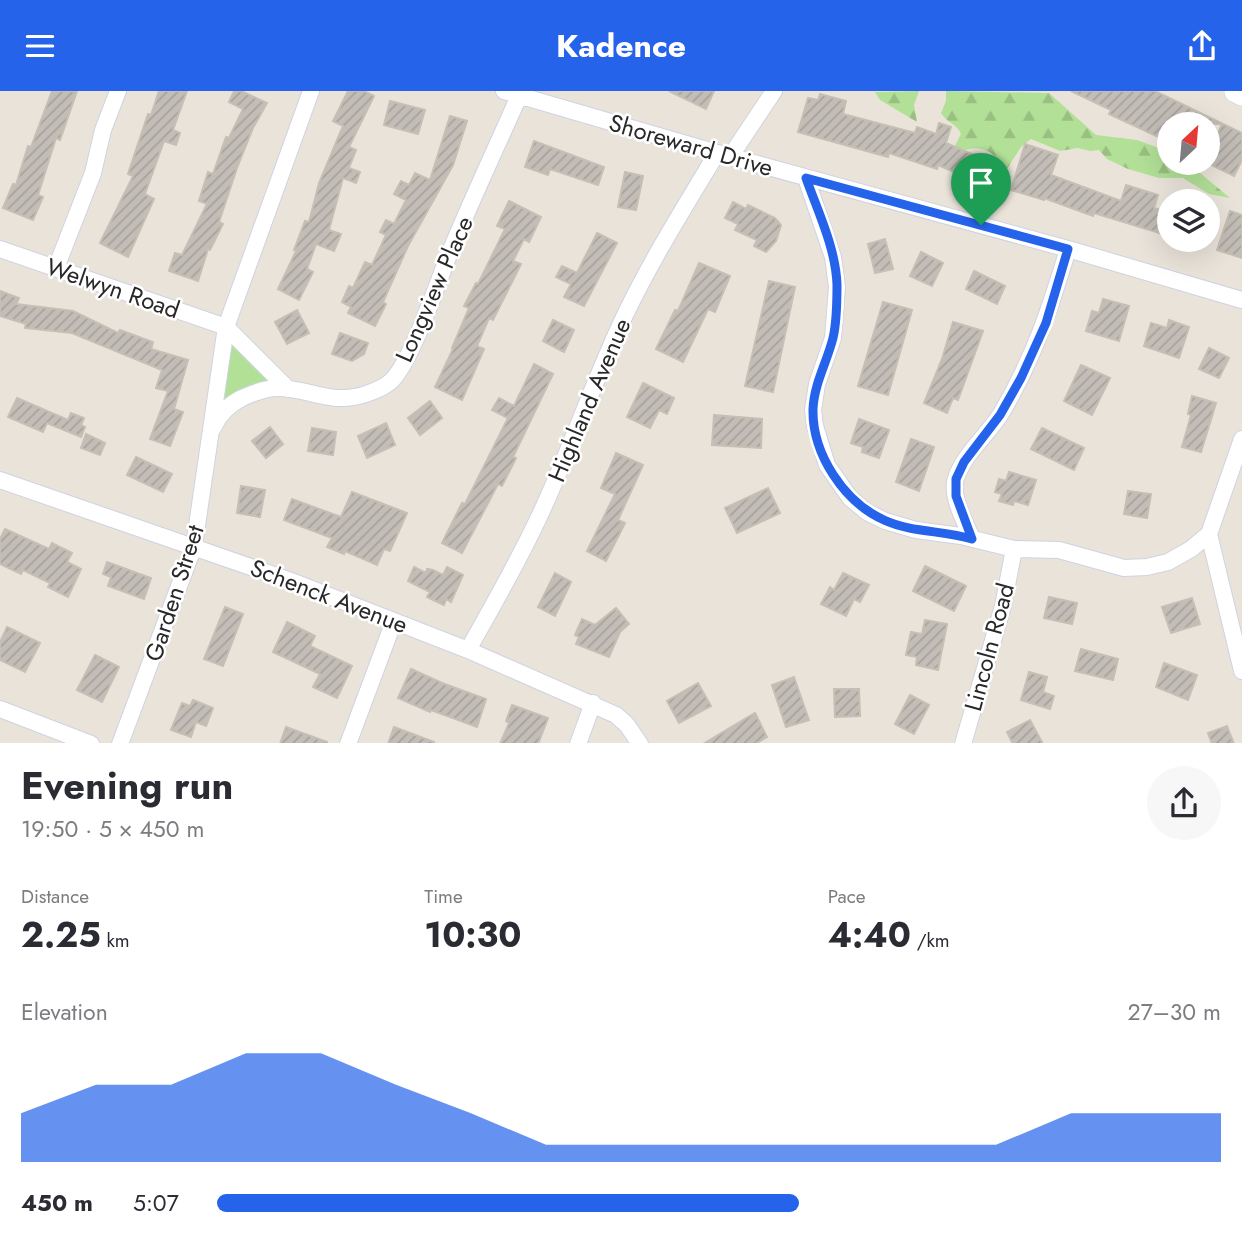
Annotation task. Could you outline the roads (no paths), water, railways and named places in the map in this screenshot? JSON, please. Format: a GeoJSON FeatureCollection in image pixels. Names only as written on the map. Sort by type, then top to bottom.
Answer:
{"type":"FeatureCollection","features":[{"type":"Feature","properties":{"kind":"street"},"geometry":{"type":"LineString","coordinates":[[56,268],[93,173],[103,130],[118,91]]}},
{"type":"Feature","properties":{"kind":"street","name":"Garden Street"},"geometry":{"type":"LineString","coordinates":[[120,743],[194,546],[226,327],[310,91]]}},
{"type":"Feature","properties":{"kind":"street","name":"Highland Avenue"},"geometry":{"type":"LineString","coordinates":[[468,650],[510,577],[539,518],[588,396],[626,313],[665,239],[724,155],[774,91]]}},
{"type":"Feature","properties":{"kind":"street"},"geometry":{"type":"LineString","coordinates":[[1236,91],[1242,94]]}},
{"type":"Feature","properties":{"kind":"street","name":"Shoreward Drive"},"geometry":{"type":"LineString","coordinates":[[512,93],[1242,300]]}},
{"type":"Feature","properties":{"kind":"street","name":"Longview Place"},"geometry":{"type":"LineString","coordinates":[[288,389],[332,399],[351,399],[377,391],[397,374],[419,329],[512,93]]}},
{"type":"Feature","properties":{"kind":"street"},"geometry":{"type":"LineString","coordinates":[[806,178],[829,245],[836,276],[833,338],[817,384],[813,410],[815,426],[827,465],[850,498],[867,512],[885,521],[916,530],[1014,549],[1059,550],[1115,566],[1136,568],[1168,562],[1209,534]]}},
{"type":"Feature","properties":{"kind":"street","name":"Welwyn Road"},"geometry":{"type":"LineString","coordinates":[[0,249],[226,327]]}},
{"type":"Feature","properties":{"kind":"street"},"geometry":{"type":"LineString","coordinates":[[972,539],[956,496],[956,479],[964,462],[1000,415],[1021,378],[1046,323],[1068,249]]}},
{"type":"Feature","properties":{"kind":"street"},"geometry":{"type":"LineString","coordinates":[[226,327],[288,389]]}},
{"type":"Feature","properties":{"kind":"street","name":"Garden Street"},"geometry":{"type":"LineString","coordinates":[[210,437],[220,414],[238,400],[264,390],[288,389]]}},
{"type":"Feature","properties":{"kind":"street"},"geometry":{"type":"LineString","coordinates":[[1242,439],[1209,534],[1242,671]]}},
{"type":"Feature","properties":{"kind":"street","name":"Schenck Avenue"},"geometry":{"type":"LineString","coordinates":[[0,480],[194,546],[468,650],[617,715],[639,743]]}},
{"type":"Feature","properties":{"kind":"street","name":"Lincoln Road"},"geometry":{"type":"LineString","coordinates":[[963,743],[1003,606],[1014,549]]}},
{"type":"Feature","properties":{"kind":"street"},"geometry":{"type":"LineString","coordinates":[[348,743],[394,621]]}},
{"type":"Feature","properties":{"kind":"street"},"geometry":{"type":"LineString","coordinates":[[578,743],[593,703]]}},
{"type":"Feature","properties":{"kind":"street"},"geometry":{"type":"LineString","coordinates":[[0,709],[88,743]]}}]}
